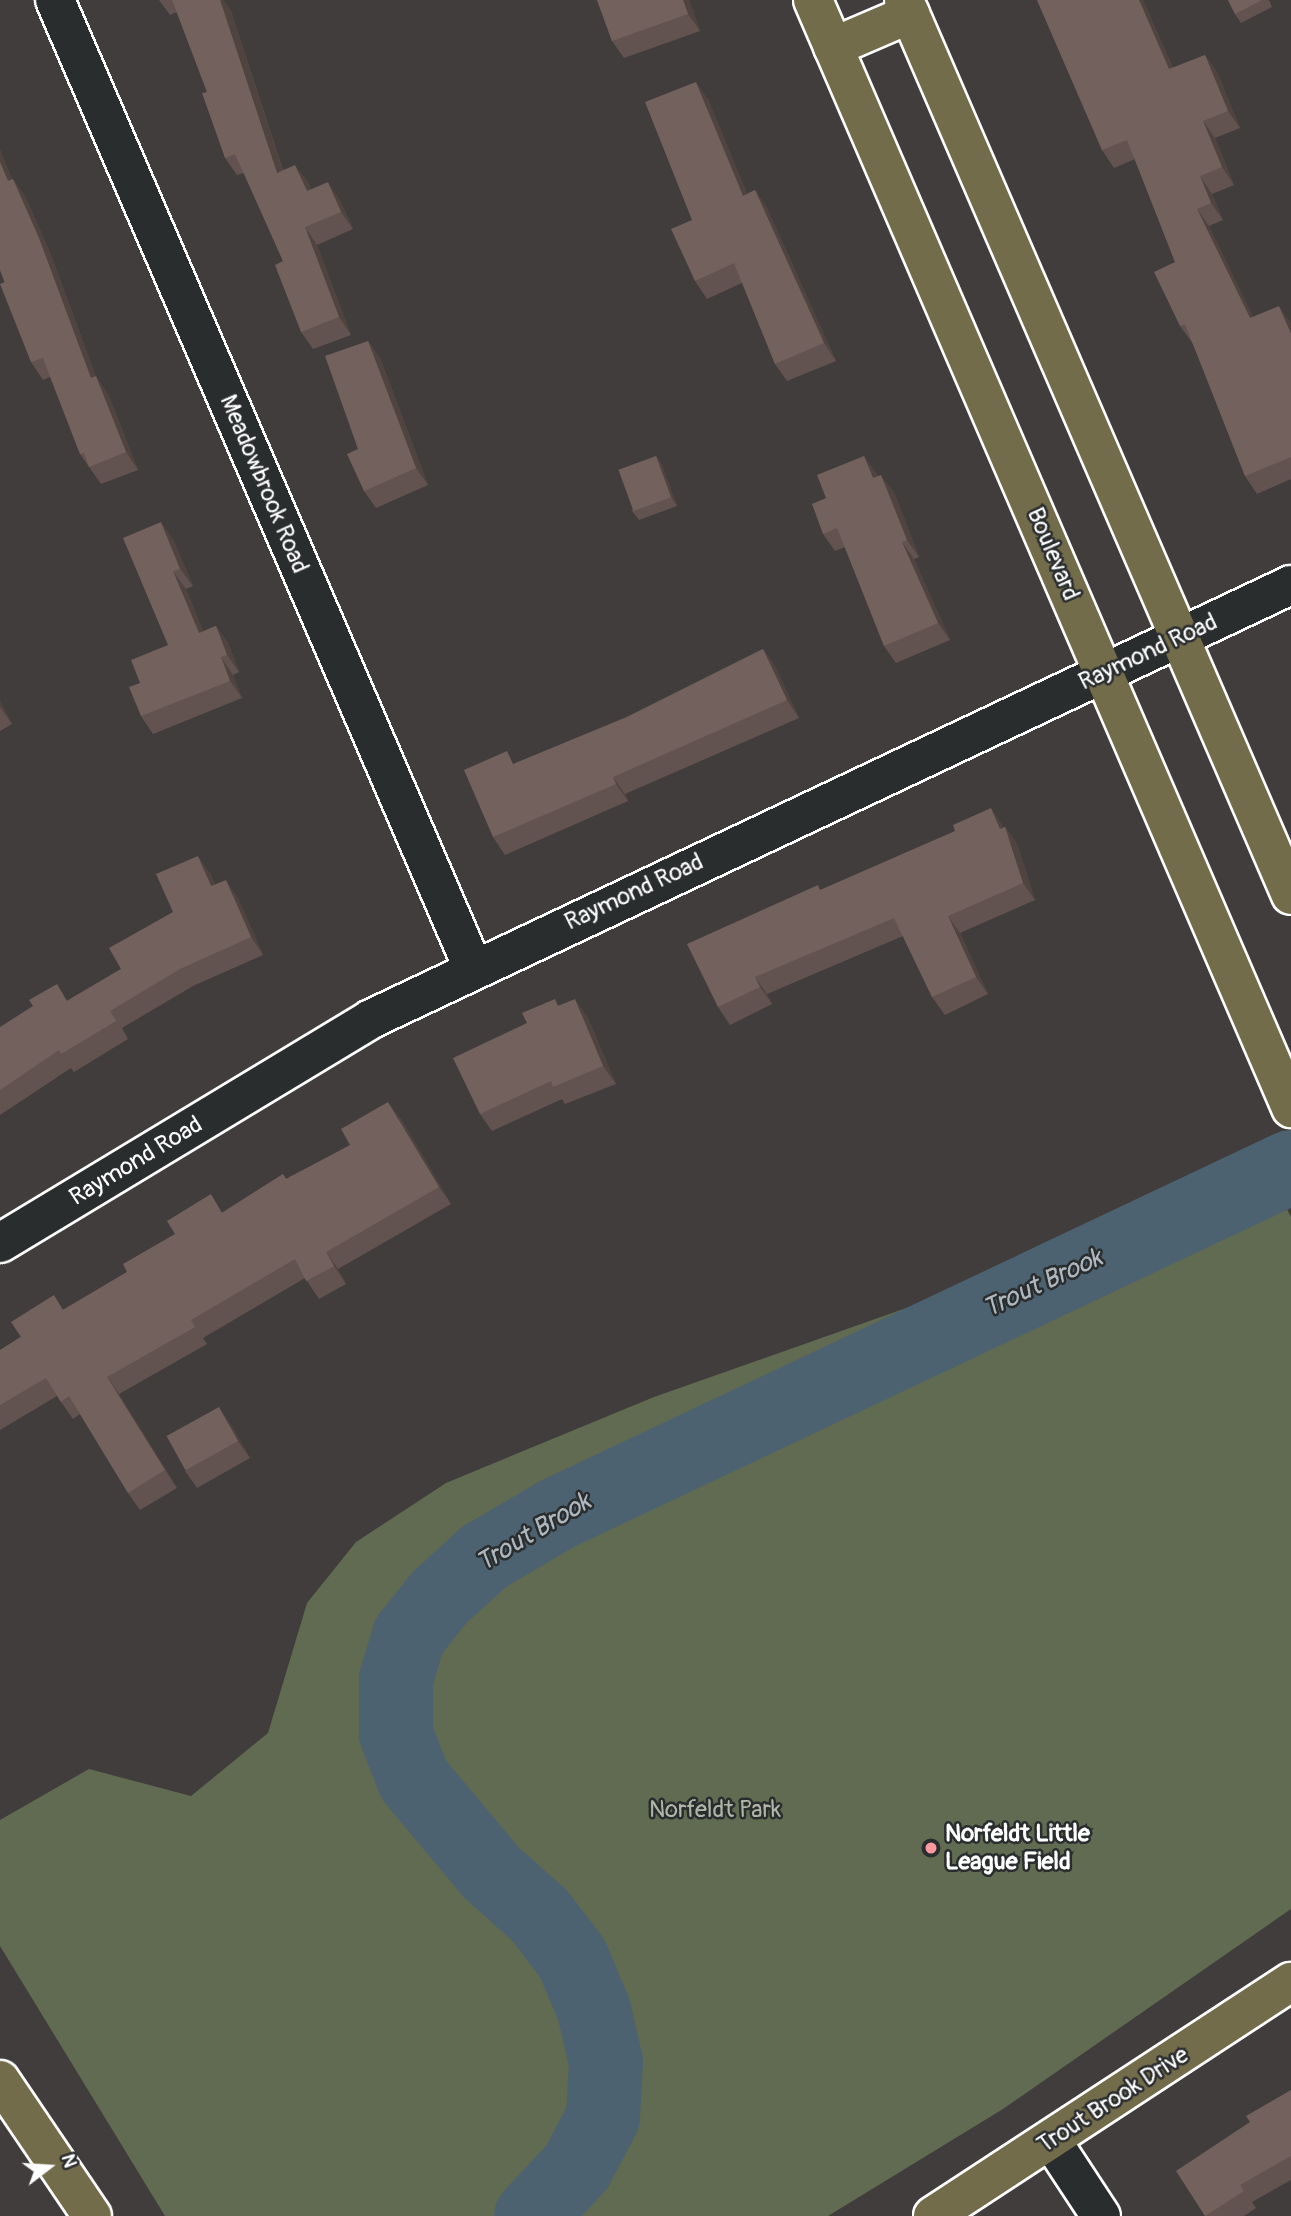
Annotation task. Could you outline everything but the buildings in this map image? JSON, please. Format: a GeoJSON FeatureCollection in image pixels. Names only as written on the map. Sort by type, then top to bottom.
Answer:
{"type":"FeatureCollection","features":[{"type":"Feature","properties":{"kind":"main road","name":"Boulevard"},"geometry":{"type":"LineString","coordinates":[[813,0],[1291,1108]]}},
{"type":"Feature","properties":{"kind":"main road"},"geometry":{"type":"LineString","coordinates":[[833,47],[907,7],[1291,895]]}},
{"type":"Feature","properties":{"kind":"main road","name":"Trout Brook Drive"},"geometry":{"type":"LineString","coordinates":[[933,2216],[1291,1982]]}},
{"type":"Feature","properties":{"kind":"main road"},"geometry":{"type":"LineString","coordinates":[[0,2080],[92,2216]]}},
{"type":"Feature","properties":{"kind":"street","name":"Meadowbrook Road"},"geometry":{"type":"LineString","coordinates":[[55,0],[473,968]]}},
{"type":"Feature","properties":{"kind":"street","name":"Raymond Road"},"geometry":{"type":"LineString","coordinates":[[0,1243],[371,1019],[473,968],[1291,584]]}},
{"type":"Feature","properties":{"kind":"street"},"geometry":{"type":"LineString","coordinates":[[1051,2140],[1101,2216]]}},
{"type":"Feature","properties":{"kind":"green space","name":"Norfeldt Park"},"geometry":{"type":"Polygon","coordinates":[[[1254,1146],[1291,1217],[1291,1909],[1003,2109],[828,2216],[165,2216],[0,1946],[0,1820],[89,1769],[191,1796],[268,1733],[307,1603],[356,1542],[446,1483],[654,1397],[977,1283],[1254,1146]]]}},
{"type":"Feature","properties":{"kind":"waterway","name":"Trout Brook"},"geometry":{"type":"LineString","coordinates":[[531,2216],[577,2167],[603,2117],[606,2062],[594,2010],[572,1958],[540,1916],[491,1872],[414,1780],[396,1734],[396,1679],[409,1636],[439,1598],[484,1557],[557,1514],[1291,1167]]}},
{"type":"Feature","properties":{"kind":"place","name":"Norfeldt Little League Field"},"geometry":{"type":"Point","coordinates":[931,1848]}}]}
